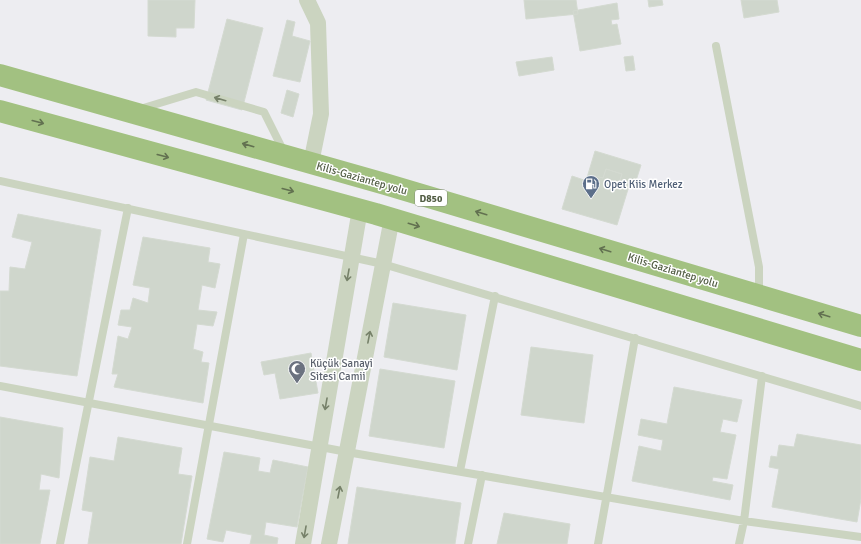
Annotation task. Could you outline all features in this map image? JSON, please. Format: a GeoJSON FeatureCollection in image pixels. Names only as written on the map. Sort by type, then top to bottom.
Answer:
{"type":"FeatureCollection","features":[{"type":"Feature","properties":{"kind":"highway","name":"Kilis-Gaziantep yolu"},"geometry":{"type":"LineString","coordinates":[[0,75],[311,163],[861,326]]}},
{"type":"Feature","properties":{"kind":"highway"},"geometry":{"type":"LineString","coordinates":[[0,111],[392,218],[861,360]]}},
{"type":"Feature","properties":{"kind":"street"},"geometry":{"type":"LineString","coordinates":[[307,0],[318,22],[321,114],[311,163]]}},
{"type":"Feature","properties":{"kind":"street"},"geometry":{"type":"LineString","coordinates":[[302,544],[360,209]]}},
{"type":"Feature","properties":{"kind":"street"},"geometry":{"type":"LineString","coordinates":[[329,544],[392,218]]}},
{"type":"Feature","properties":{"kind":"lane"},"geometry":{"type":"LineString","coordinates":[[716,46],[759,268],[759,296]]}},
{"type":"Feature","properties":{"kind":"lane"},"geometry":{"type":"LineString","coordinates":[[130,112],[196,92],[264,112],[286,156]]}},
{"type":"Feature","properties":{"kind":"lane"},"geometry":{"type":"LineString","coordinates":[[0,181],[352,256],[383,264],[495,296],[861,406]]}},
{"type":"Feature","properties":{"kind":"lane"},"geometry":{"type":"LineString","coordinates":[[60,544],[128,208]]}},
{"type":"Feature","properties":{"kind":"lane"},"geometry":{"type":"LineString","coordinates":[[187,544],[244,234]]}},
{"type":"Feature","properties":{"kind":"lane"},"geometry":{"type":"LineString","coordinates":[[460,471],[495,296]]}},
{"type":"Feature","properties":{"kind":"lane"},"geometry":{"type":"LineString","coordinates":[[598,544],[635,338]]}},
{"type":"Feature","properties":{"kind":"lane"},"geometry":{"type":"LineString","coordinates":[[739,544],[744,520],[762,376]]}},
{"type":"Feature","properties":{"kind":"lane"},"geometry":{"type":"LineString","coordinates":[[0,386],[347,452],[744,520],[861,537]]}},
{"type":"Feature","properties":{"kind":"lane"},"geometry":{"type":"LineString","coordinates":[[468,544],[482,475]]}},
{"type":"Feature","properties":{"kind":"building"},"geometry":{"type":"Polygon","coordinates":[[[148,0],[195,0],[194,28],[176,28],[176,37],[148,36],[148,0]]]}},
{"type":"Feature","properties":{"kind":"building"},"geometry":{"type":"Polygon","coordinates":[[[524,0],[576,0],[578,14],[526,19],[524,0]]]}},
{"type":"Feature","properties":{"kind":"building"},"geometry":{"type":"Polygon","coordinates":[[[648,0],[662,0],[663,5],[649,7],[648,0]]]}},
{"type":"Feature","properties":{"kind":"building"},"geometry":{"type":"Polygon","coordinates":[[[741,0],[777,0],[779,12],[744,18],[741,0]]]}},
{"type":"Feature","properties":{"kind":"building"},"geometry":{"type":"Polygon","coordinates":[[[617,3],[619,19],[611,20],[612,25],[617,24],[621,44],[580,51],[573,11],[617,3]]]}},
{"type":"Feature","properties":{"kind":"building"},"geometry":{"type":"Polygon","coordinates":[[[227,19],[263,28],[242,110],[206,100],[227,19]]]}},
{"type":"Feature","properties":{"kind":"building"},"geometry":{"type":"Polygon","coordinates":[[[287,20],[295,22],[292,36],[310,41],[300,82],[273,76],[287,20]]]}},
{"type":"Feature","properties":{"kind":"building"},"geometry":{"type":"Polygon","coordinates":[[[633,56],[635,70],[626,71],[624,57],[633,56]]]}},
{"type":"Feature","properties":{"kind":"building"},"geometry":{"type":"Polygon","coordinates":[[[552,57],[554,70],[519,76],[516,62],[552,57]]]}},
{"type":"Feature","properties":{"kind":"building"},"geometry":{"type":"Polygon","coordinates":[[[287,90],[299,94],[293,117],[281,113],[287,90]]]}},
{"type":"Feature","properties":{"kind":"building"},"geometry":{"type":"Polygon","coordinates":[[[595,151],[641,165],[634,187],[619,183],[622,174],[606,169],[603,178],[595,176],[593,183],[586,181],[595,151]]]}},
{"type":"Feature","properties":{"kind":"building"},"geometry":{"type":"Polygon","coordinates":[[[606,169],[622,174],[619,183],[629,186],[617,225],[562,209],[572,176],[593,183],[595,176],[603,178],[606,169]]]}},
{"type":"Feature","properties":{"kind":"building"},"geometry":{"type":"Polygon","coordinates":[[[18,214],[101,230],[77,376],[0,366],[0,291],[9,291],[10,267],[25,269],[32,242],[12,237],[18,214]]]}},
{"type":"Feature","properties":{"kind":"building"},"geometry":{"type":"Polygon","coordinates":[[[143,237],[210,248],[208,262],[220,264],[215,288],[202,285],[198,310],[217,312],[213,326],[197,324],[193,349],[203,352],[201,362],[209,363],[203,403],[114,387],[118,374],[112,374],[118,336],[128,339],[132,327],[118,325],[121,310],[130,310],[133,298],[148,303],[150,288],[133,285],[143,237]]]}},
{"type":"Feature","properties":{"kind":"building"},"geometry":{"type":"Polygon","coordinates":[[[393,303],[466,315],[457,370],[384,357],[393,303]]]}},
{"type":"Feature","properties":{"kind":"building"},"geometry":{"type":"Polygon","coordinates":[[[531,347],[593,355],[584,423],[521,415],[531,347]]]}},
{"type":"Feature","properties":{"kind":"building","name":"Küçük Sanayi Sitesi Camii"},"geometry":{"type":"Polygon","coordinates":[[[311,353],[318,393],[280,399],[275,373],[264,375],[261,362],[311,353]]]}},
{"type":"Feature","properties":{"kind":"building"},"geometry":{"type":"Polygon","coordinates":[[[380,369],[455,381],[444,448],[369,436],[380,369]]]}},
{"type":"Feature","properties":{"kind":"building"},"geometry":{"type":"Polygon","coordinates":[[[674,387],[742,400],[737,422],[723,419],[720,432],[736,435],[727,479],[713,477],[712,481],[733,485],[730,500],[632,481],[639,446],[661,451],[663,440],[638,435],[641,419],[667,424],[674,387]]]}},
{"type":"Feature","properties":{"kind":"building"},"geometry":{"type":"Polygon","coordinates":[[[0,417],[63,428],[59,478],[41,474],[39,490],[50,490],[40,544],[0,544],[0,417]]]}},
{"type":"Feature","properties":{"kind":"building"},"geometry":{"type":"Polygon","coordinates":[[[797,434],[861,445],[861,499],[857,522],[772,507],[779,469],[769,467],[771,456],[777,457],[779,445],[794,447],[797,434]]]}},
{"type":"Feature","properties":{"kind":"building"},"geometry":{"type":"Polygon","coordinates":[[[118,437],[182,448],[178,474],[192,476],[181,544],[88,544],[93,512],[82,510],[90,457],[114,461],[118,437]]]}},
{"type":"Feature","properties":{"kind":"building"},"geometry":{"type":"Polygon","coordinates":[[[224,452],[260,458],[258,471],[270,473],[273,460],[308,467],[297,527],[266,522],[264,535],[278,538],[277,544],[250,544],[252,535],[226,530],[223,542],[207,539],[224,452]]]}},
{"type":"Feature","properties":{"kind":"building"},"geometry":{"type":"Polygon","coordinates":[[[357,487],[461,503],[455,544],[348,544],[357,487]]]}},
{"type":"Feature","properties":{"kind":"building"},"geometry":{"type":"Polygon","coordinates":[[[504,513],[570,524],[567,544],[497,544],[504,513]]]}},
{"type":"Feature","properties":{"kind":"place","name":"Opet Kiis Merkez"},"geometry":{"type":"Point","coordinates":[591,199]}},
{"type":"Feature","properties":{"kind":"place","name":"Küçük Sanayi Sitesi Camii"},"geometry":{"type":"Point","coordinates":[297,384]}}]}
